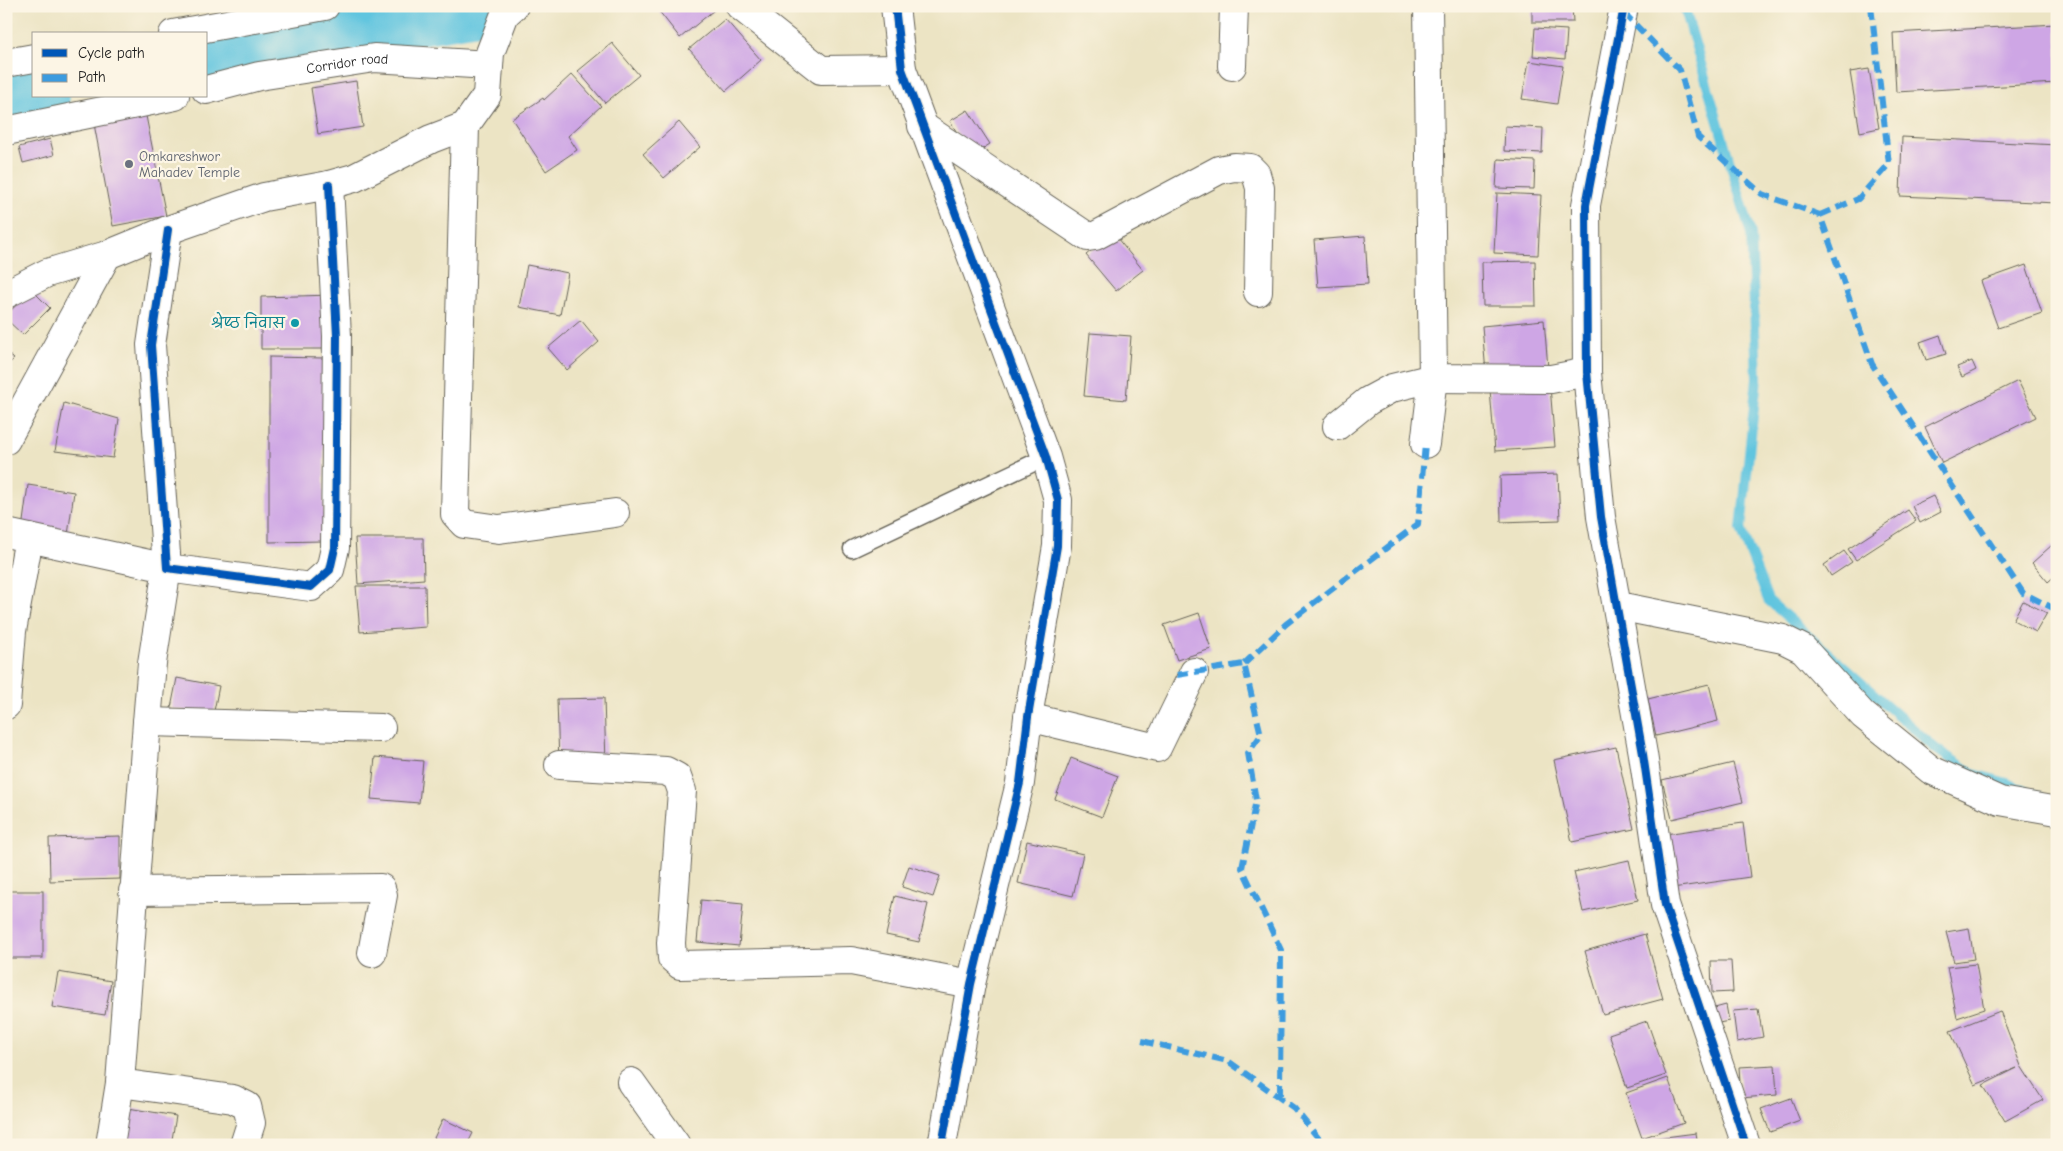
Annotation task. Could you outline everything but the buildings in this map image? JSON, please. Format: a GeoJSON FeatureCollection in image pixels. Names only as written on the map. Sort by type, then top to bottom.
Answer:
{"type":"FeatureCollection","features":[{"type":"Feature","properties":{"kind":"street"},"geometry":{"type":"LineString","coordinates":[[185,32],[326,6]]}},
{"type":"Feature","properties":{"kind":"street"},"geometry":{"type":"LineString","coordinates":[[6,294],[47,273],[107,255],[168,230],[264,197],[329,185],[354,178],[372,167],[431,139],[465,126],[487,95],[490,53],[505,14],[514,6]]}},
{"type":"Feature","properties":{"kind":"street"},"geometry":{"type":"LineString","coordinates":[[740,6],[820,70],[902,69]]}},
{"type":"Feature","properties":{"kind":"street"},"geometry":{"type":"LineString","coordinates":[[895,6],[902,69],[1046,457],[1058,500],[1057,546],[1028,717],[1020,783],[970,984],[942,1145]]}},
{"type":"Feature","properties":{"kind":"street"},"geometry":{"type":"LineString","coordinates":[[1232,66],[1234,6]]}},
{"type":"Feature","properties":{"kind":"street"},"geometry":{"type":"LineString","coordinates":[[1424,444],[1433,378],[1428,6]]}},
{"type":"Feature","properties":{"kind":"street"},"geometry":{"type":"LineString","coordinates":[[1621,6],[1623,12],[1586,204],[1587,372],[1601,517],[1643,754],[1665,904],[1746,1145]]}},
{"type":"Feature","properties":{"kind":"street"},"geometry":{"type":"LineString","coordinates":[[6,63],[32,58]]}},
{"type":"Feature","properties":{"kind":"street","name":"Corridor road"},"geometry":{"type":"LineString","coordinates":[[208,89],[259,76],[374,58],[489,65]]}},
{"type":"Feature","properties":{"kind":"street"},"geometry":{"type":"LineString","coordinates":[[6,131],[165,98]]}},
{"type":"Feature","properties":{"kind":"street"},"geometry":{"type":"LineString","coordinates":[[465,126],[455,514],[464,524],[499,530],[615,513]]}},
{"type":"Feature","properties":{"kind":"street"},"geometry":{"type":"LineString","coordinates":[[922,126],[1088,237],[1095,236],[1218,170],[1234,167],[1250,168],[1256,174],[1260,188],[1258,292]]}},
{"type":"Feature","properties":{"kind":"street"},"geometry":{"type":"LineString","coordinates":[[6,705],[17,536],[167,568],[311,586],[330,570],[335,548],[337,336],[329,185]]}},
{"type":"Feature","properties":{"kind":"street"},"geometry":{"type":"LineString","coordinates":[[110,1145],[120,1083],[152,663],[167,568],[151,345],[168,230]]}},
{"type":"Feature","properties":{"kind":"street"},"geometry":{"type":"LineString","coordinates":[[6,440],[107,255]]}},
{"type":"Feature","properties":{"kind":"street"},"geometry":{"type":"LineString","coordinates":[[1336,426],[1368,401],[1392,388],[1433,378],[1551,380],[1587,372]]}},
{"type":"Feature","properties":{"kind":"street"},"geometry":{"type":"LineString","coordinates":[[1618,606],[1783,639],[1803,649],[1863,715],[1931,770],[2000,801],[2057,811]]}},
{"type":"Feature","properties":{"kind":"street"},"geometry":{"type":"LineString","coordinates":[[1028,717],[1157,748],[1194,672]]}},
{"type":"Feature","properties":{"kind":"street"},"geometry":{"type":"LineString","coordinates":[[147,722],[381,728]]}},
{"type":"Feature","properties":{"kind":"street"},"geometry":{"type":"LineString","coordinates":[[559,765],[666,771],[678,777],[682,791],[671,943],[672,958],[680,965],[851,961],[970,984]]}},
{"type":"Feature","properties":{"kind":"street"},"geometry":{"type":"LineString","coordinates":[[134,891],[381,888],[383,895],[372,953]]}},
{"type":"Feature","properties":{"kind":"street"},"geometry":{"type":"LineString","coordinates":[[631,1082],[676,1145]]}},
{"type":"Feature","properties":{"kind":"street"},"geometry":{"type":"LineString","coordinates":[[120,1083],[233,1099],[240,1102],[247,1106],[251,1123],[244,1145]]}},
{"type":"Feature","properties":{"kind":"lane"},"geometry":{"type":"LineString","coordinates":[[852,549],[1046,457]]}},
{"type":"Feature","properties":{"kind":"waterway"},"geometry":{"type":"LineString","coordinates":[[208,57],[270,42],[476,6]]}},
{"type":"Feature","properties":{"kind":"waterway"},"geometry":{"type":"LineString","coordinates":[[1684,6],[1751,234],[1757,378],[1741,529],[1768,600],[1936,749],[1974,774],[2007,783],[2040,797]]}},
{"type":"Feature","properties":{"kind":"waterway"},"geometry":{"type":"LineString","coordinates":[[6,107],[35,98]]}},
{"type":"Feature","properties":{"kind":"marked path"},"geometry":{"type":"LineString","coordinates":[[1820,215],[1858,199],[1889,164],[1871,6]]}},
{"type":"Feature","properties":{"kind":"marked path"},"geometry":{"type":"LineString","coordinates":[[1623,12],[1680,70],[1698,137],[1762,194],[1820,215],[1872,364],[2023,593],[2057,610]]}},
{"type":"Feature","properties":{"kind":"marked path"},"geometry":{"type":"LineString","coordinates":[[1244,664],[1286,624],[1418,524],[1425,444]]}},
{"type":"Feature","properties":{"kind":"marked path"},"geometry":{"type":"LineString","coordinates":[[1177,675],[1244,664],[1261,735],[1248,753],[1256,800],[1242,868],[1281,950],[1280,1097]]}},
{"type":"Feature","properties":{"kind":"marked path"},"geometry":{"type":"LineString","coordinates":[[1142,1041],[1228,1061],[1294,1108],[1324,1145]]}},
{"type":"Feature","properties":{"kind":"cycle path"},"geometry":{"type":"LineString","coordinates":[[895,6],[902,69],[1046,457],[1058,500],[1057,546],[1028,717],[1020,783],[971,984],[942,1145]]}},
{"type":"Feature","properties":{"kind":"cycle path"},"geometry":{"type":"LineString","coordinates":[[1621,6],[1623,12],[1586,205],[1587,372],[1601,517],[1643,754],[1665,905],[1746,1145]]}},
{"type":"Feature","properties":{"kind":"cycle path"},"geometry":{"type":"LineString","coordinates":[[168,230],[151,345],[167,568],[311,587],[330,570],[335,548],[337,336],[329,185]]}},
{"type":"Feature","properties":{"kind":"place","name":"Omkareshwor Mahadev Temple"},"geometry":{"type":"Point","coordinates":[129,164]}},
{"type":"Feature","properties":{"kind":"place","name":"श्रेष्ठ निवास"},"geometry":{"type":"Point","coordinates":[295,323]}}]}
